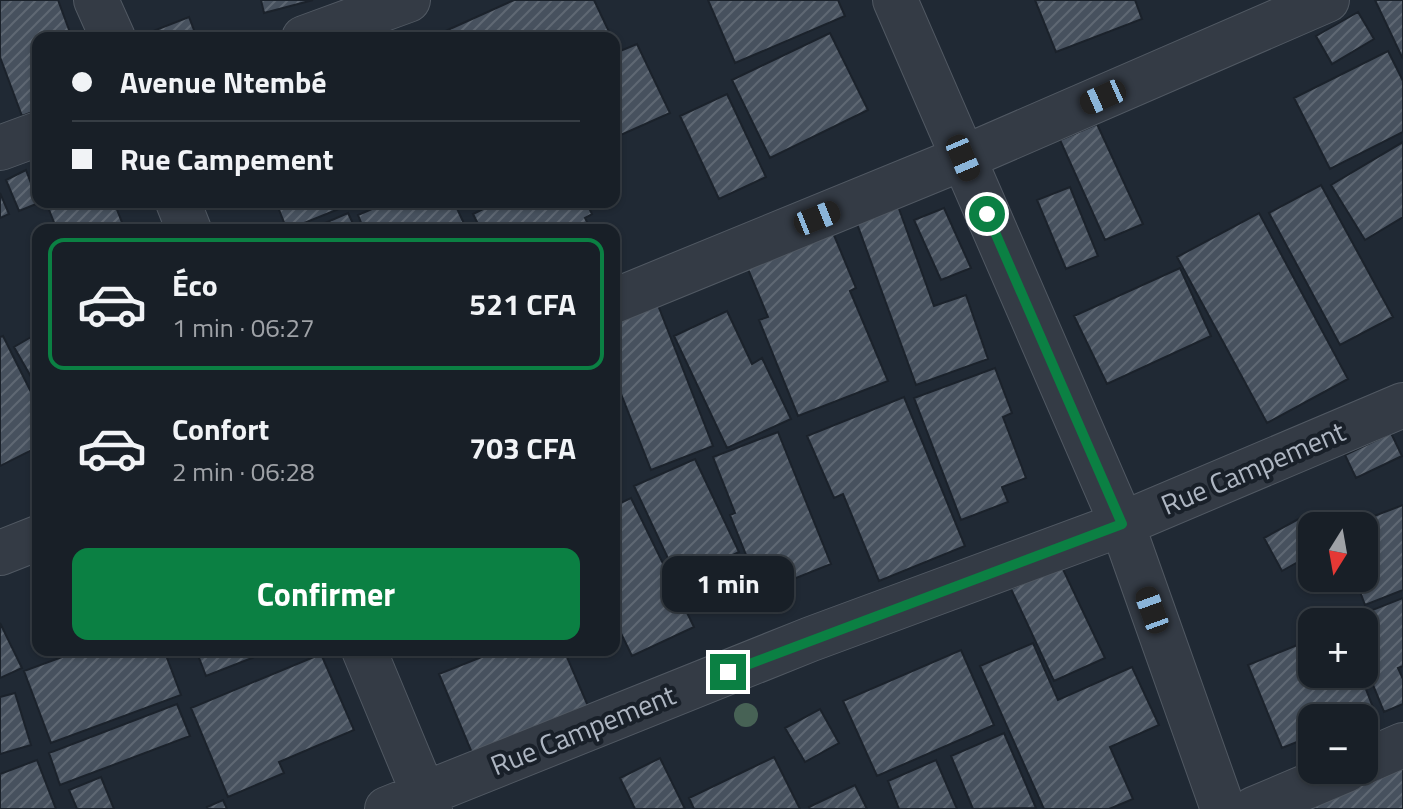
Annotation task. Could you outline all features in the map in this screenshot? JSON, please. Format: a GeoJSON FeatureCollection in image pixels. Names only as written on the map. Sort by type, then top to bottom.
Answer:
{"type":"FeatureCollection","features":[{"type":"Feature","properties":{"kind":"street"},"geometry":{"type":"LineString","coordinates":[[96,0],[110,32]]}},
{"type":"Feature","properties":{"kind":"street"},"geometry":{"type":"LineString","coordinates":[[320,32],[408,0]]}},
{"type":"Feature","properties":{"kind":"street"},"geometry":{"type":"LineString","coordinates":[[895,0],[1122,524],[1223,809]]}},
{"type":"Feature","properties":{"kind":"street"},"geometry":{"type":"LineString","coordinates":[[620,299],[963,158],[1327,0]]}},
{"type":"Feature","properties":{"kind":"street"},"geometry":{"type":"LineString","coordinates":[[0,148],[32,136]]}},
{"type":"Feature","properties":{"kind":"street","name":"Rue Campement"},"geometry":{"type":"LineString","coordinates":[[414,804],[811,639],[1122,524],[1403,405]]}},
{"type":"Feature","properties":{"kind":"street"},"geometry":{"type":"LineString","coordinates":[[0,553],[32,540]]}},
{"type":"Feature","properties":{"kind":"street"},"geometry":{"type":"LineString","coordinates":[[366,656],[414,804]]}},
{"type":"Feature","properties":{"kind":"street"},"geometry":{"type":"LineString","coordinates":[[1378,756],[1403,745]]}},
{"type":"Feature","properties":{"kind":"street"},"geometry":{"type":"LineString","coordinates":[[1254,809],[1313,784]]}},
{"type":"Feature","properties":{"kind":"building"},"geometry":{"type":"Polygon","coordinates":[[[0,0],[58,0],[70,32],[32,32],[32,112],[22,116],[0,57],[0,0]]]}},
{"type":"Feature","properties":{"kind":"building"},"geometry":{"type":"Polygon","coordinates":[[[261,0],[313,0],[264,13],[261,0]]]}},
{"type":"Feature","properties":{"kind":"building"},"geometry":{"type":"Polygon","coordinates":[[[514,0],[594,0],[609,32],[443,32],[514,0]]]}},
{"type":"Feature","properties":{"kind":"building"},"geometry":{"type":"Polygon","coordinates":[[[708,0],[838,0],[845,16],[735,63],[708,0]]]}},
{"type":"Feature","properties":{"kind":"building"},"geometry":{"type":"Polygon","coordinates":[[[1035,0],[1135,0],[1142,19],[1056,52],[1035,0]]]}},
{"type":"Feature","properties":{"kind":"building"},"geometry":{"type":"Polygon","coordinates":[[[1375,0],[1403,0],[1403,59],[1375,0]]]}},
{"type":"Feature","properties":{"kind":"building"},"geometry":{"type":"Polygon","coordinates":[[[1358,12],[1374,39],[1332,64],[1316,36],[1358,12]]]}},
{"type":"Feature","properties":{"kind":"building"},"geometry":{"type":"Polygon","coordinates":[[[189,17],[195,32],[151,32],[189,17]]]}},
{"type":"Feature","properties":{"kind":"building"},"geometry":{"type":"Polygon","coordinates":[[[830,33],[868,110],[770,158],[732,80],[830,33]]]}},
{"type":"Feature","properties":{"kind":"building"},"geometry":{"type":"Polygon","coordinates":[[[637,44],[670,113],[620,135],[620,51],[637,44]]]}},
{"type":"Feature","properties":{"kind":"building"},"geometry":{"type":"Polygon","coordinates":[[[1388,51],[1403,81],[1403,132],[1330,169],[1294,98],[1388,51]]]}},
{"type":"Feature","properties":{"kind":"building"},"geometry":{"type":"Polygon","coordinates":[[[727,94],[766,177],[719,199],[680,116],[727,94]]]}},
{"type":"Feature","properties":{"kind":"building"},"geometry":{"type":"Polygon","coordinates":[[[1097,124],[1143,224],[1105,240],[1060,140],[1097,124]]]}},
{"type":"Feature","properties":{"kind":"building"},"geometry":{"type":"Polygon","coordinates":[[[1403,142],[1403,217],[1365,240],[1331,185],[1403,142]]]}},
{"type":"Feature","properties":{"kind":"building"},"geometry":{"type":"Polygon","coordinates":[[[26,170],[32,186],[32,206],[19,211],[6,180],[26,170]]]}},
{"type":"Feature","properties":{"kind":"building"},"geometry":{"type":"Polygon","coordinates":[[[1321,185],[1393,317],[1340,345],[1269,213],[1321,185]]]}},
{"type":"Feature","properties":{"kind":"building"},"geometry":{"type":"Polygon","coordinates":[[[1070,187],[1098,256],[1066,269],[1037,200],[1070,187]]]}},
{"type":"Feature","properties":{"kind":"building"},"geometry":{"type":"Polygon","coordinates":[[[0,193],[9,214],[0,218],[0,193]]]}},
{"type":"Feature","properties":{"kind":"building"},"geometry":{"type":"Polygon","coordinates":[[[898,206],[934,306],[966,295],[988,359],[916,385],[856,221],[898,206]]]}},
{"type":"Feature","properties":{"kind":"building"},"geometry":{"type":"Polygon","coordinates":[[[48,208],[116,208],[123,224],[55,224],[48,208]]]}},
{"type":"Feature","properties":{"kind":"building"},"geometry":{"type":"Polygon","coordinates":[[[278,208],[341,208],[302,224],[285,224],[278,208]]]}},
{"type":"Feature","properties":{"kind":"building"},"geometry":{"type":"Polygon","coordinates":[[[374,208],[457,208],[464,224],[362,224],[358,215],[374,208]]]}},
{"type":"Feature","properties":{"kind":"building"},"geometry":{"type":"Polygon","coordinates":[[[485,208],[589,208],[592,214],[585,218],[588,224],[478,224],[473,214],[485,208]]]}},
{"type":"Feature","properties":{"kind":"building"},"geometry":{"type":"Polygon","coordinates":[[[944,208],[971,268],[941,280],[914,220],[944,208]]]}},
{"type":"Feature","properties":{"kind":"building"},"geometry":{"type":"Polygon","coordinates":[[[348,213],[353,224],[323,224],[348,213]]]}},
{"type":"Feature","properties":{"kind":"building"},"geometry":{"type":"Polygon","coordinates":[[[1259,213],[1348,379],[1267,423],[1177,257],[1259,213]]]}},
{"type":"Feature","properties":{"kind":"building"},"geometry":{"type":"Polygon","coordinates":[[[831,228],[856,288],[850,291],[888,381],[798,416],[759,320],[768,317],[745,262],[831,228]]]}},
{"type":"Feature","properties":{"kind":"building"},"geometry":{"type":"Polygon","coordinates":[[[1180,268],[1211,336],[1107,384],[1074,316],[1180,268]]]}},
{"type":"Feature","properties":{"kind":"building"},"geometry":{"type":"Polygon","coordinates":[[[654,295],[713,446],[651,470],[620,391],[620,308],[654,295]]]}},
{"type":"Feature","properties":{"kind":"building"},"geometry":{"type":"Polygon","coordinates":[[[727,311],[752,364],[762,358],[791,419],[727,448],[674,336],[727,311]]]}},
{"type":"Feature","properties":{"kind":"building"},"geometry":{"type":"Polygon","coordinates":[[[3,336],[32,394],[32,450],[0,466],[0,337],[3,336]]]}},
{"type":"Feature","properties":{"kind":"building"},"geometry":{"type":"Polygon","coordinates":[[[32,336],[32,378],[14,347],[32,336]]]}},
{"type":"Feature","properties":{"kind":"building"},"geometry":{"type":"Polygon","coordinates":[[[995,368],[1012,413],[1003,417],[1026,478],[1002,487],[1008,502],[961,520],[914,398],[995,368]]]}},
{"type":"Feature","properties":{"kind":"building"},"geometry":{"type":"Polygon","coordinates":[[[904,397],[965,546],[879,581],[843,494],[834,498],[807,436],[904,397]]]}},
{"type":"Feature","properties":{"kind":"building"},"geometry":{"type":"Polygon","coordinates":[[[778,432],[831,564],[761,592],[730,515],[735,513],[713,457],[778,432]]]}},
{"type":"Feature","properties":{"kind":"building"},"geometry":{"type":"Polygon","coordinates":[[[1391,433],[1402,456],[1356,478],[1345,455],[1391,433]]]}},
{"type":"Feature","properties":{"kind":"building"},"geometry":{"type":"Polygon","coordinates":[[[695,459],[739,552],[712,565],[714,571],[681,586],[634,486],[695,459]]]}},
{"type":"Feature","properties":{"kind":"building"},"geometry":{"type":"Polygon","coordinates":[[[631,498],[694,627],[632,656],[620,631],[620,503],[631,498]]]}},
{"type":"Feature","properties":{"kind":"building"},"geometry":{"type":"Polygon","coordinates":[[[1403,505],[1403,590],[1365,605],[1360,592],[1378,592],[1378,515],[1403,505]]]}},
{"type":"Feature","properties":{"kind":"building"},"geometry":{"type":"Polygon","coordinates":[[[1298,519],[1298,562],[1282,571],[1264,538],[1298,519]]]}},
{"type":"Feature","properties":{"kind":"building"},"geometry":{"type":"Polygon","coordinates":[[[1061,565],[1105,658],[1054,681],[1011,589],[1061,565]]]}},
{"type":"Feature","properties":{"kind":"building"},"geometry":{"type":"Polygon","coordinates":[[[1403,598],[1403,666],[1398,668],[1403,679],[1403,704],[1384,712],[1374,688],[1378,688],[1378,608],[1403,598]]]}},
{"type":"Feature","properties":{"kind":"building"},"geometry":{"type":"Polygon","coordinates":[[[0,623],[22,668],[0,678],[0,623]]]}},
{"type":"Feature","properties":{"kind":"building"},"geometry":{"type":"Polygon","coordinates":[[[1033,643],[1058,700],[1132,667],[1159,725],[1110,747],[1133,799],[1109,809],[1044,809],[980,666],[1033,643]]]}},
{"type":"Feature","properties":{"kind":"building"},"geometry":{"type":"Polygon","coordinates":[[[1298,645],[1298,688],[1365,688],[1372,704],[1298,704],[1298,742],[1282,748],[1248,665],[1298,645]]]}},
{"type":"Feature","properties":{"kind":"building"},"geometry":{"type":"Polygon","coordinates":[[[961,650],[994,725],[877,776],[843,701],[961,650]]]}},
{"type":"Feature","properties":{"kind":"building"},"geometry":{"type":"Polygon","coordinates":[[[65,656],[166,656],[181,695],[51,743],[24,671],[65,656]]]}},
{"type":"Feature","properties":{"kind":"building"},"geometry":{"type":"Polygon","coordinates":[[[198,656],[257,656],[206,676],[198,656]]]}},
{"type":"Feature","properties":{"kind":"building"},"geometry":{"type":"Polygon","coordinates":[[[322,656],[354,730],[279,762],[284,773],[228,797],[191,708],[322,656]]]}},
{"type":"Feature","properties":{"kind":"building"},"geometry":{"type":"Polygon","coordinates":[[[484,656],[567,656],[588,706],[472,753],[439,674],[484,656]]]}},
{"type":"Feature","properties":{"kind":"building"},"geometry":{"type":"Polygon","coordinates":[[[15,693],[31,745],[0,754],[0,697],[15,693]]]}},
{"type":"Feature","properties":{"kind":"building"},"geometry":{"type":"Polygon","coordinates":[[[177,704],[190,736],[60,785],[49,753],[177,704]]]}},
{"type":"Feature","properties":{"kind":"building"},"geometry":{"type":"Polygon","coordinates":[[[820,709],[839,743],[805,762],[785,728],[820,709]]]}},
{"type":"Feature","properties":{"kind":"building"},"geometry":{"type":"Polygon","coordinates":[[[1004,733],[1036,808],[973,809],[951,756],[1004,733]]]}},
{"type":"Feature","properties":{"kind":"building"},"geometry":{"type":"Polygon","coordinates":[[[774,757],[800,809],[694,809],[689,798],[774,757]]]}},
{"type":"Feature","properties":{"kind":"building"},"geometry":{"type":"Polygon","coordinates":[[[660,758],[685,809],[635,809],[620,778],[660,758]]]}},
{"type":"Feature","properties":{"kind":"building"},"geometry":{"type":"Polygon","coordinates":[[[37,760],[56,809],[0,809],[0,774],[37,760]]]}},
{"type":"Feature","properties":{"kind":"building"},"geometry":{"type":"Polygon","coordinates":[[[936,760],[957,809],[899,809],[888,781],[936,760]]]}},
{"type":"Feature","properties":{"kind":"building"},"geometry":{"type":"Polygon","coordinates":[[[1403,760],[1403,809],[1315,809],[1309,791],[1330,784],[1378,784],[1378,768],[1403,760]]]}},
{"type":"Feature","properties":{"kind":"building"},"geometry":{"type":"Polygon","coordinates":[[[101,777],[114,809],[77,809],[69,790],[101,777]]]}},
{"type":"Feature","properties":{"kind":"building"},"geometry":{"type":"Polygon","coordinates":[[[855,785],[867,809],[810,809],[809,807],[855,785]]]}},
{"type":"Feature","properties":{"kind":"building"},"geometry":{"type":"Polygon","coordinates":[[[223,800],[227,809],[208,809],[207,807],[223,800]]]}},
{"type":"Feature","properties":{"kind":"route"},"geometry":{"type":"LineString","coordinates":[[728,672],[1122,524],[987,214]]}}]}
